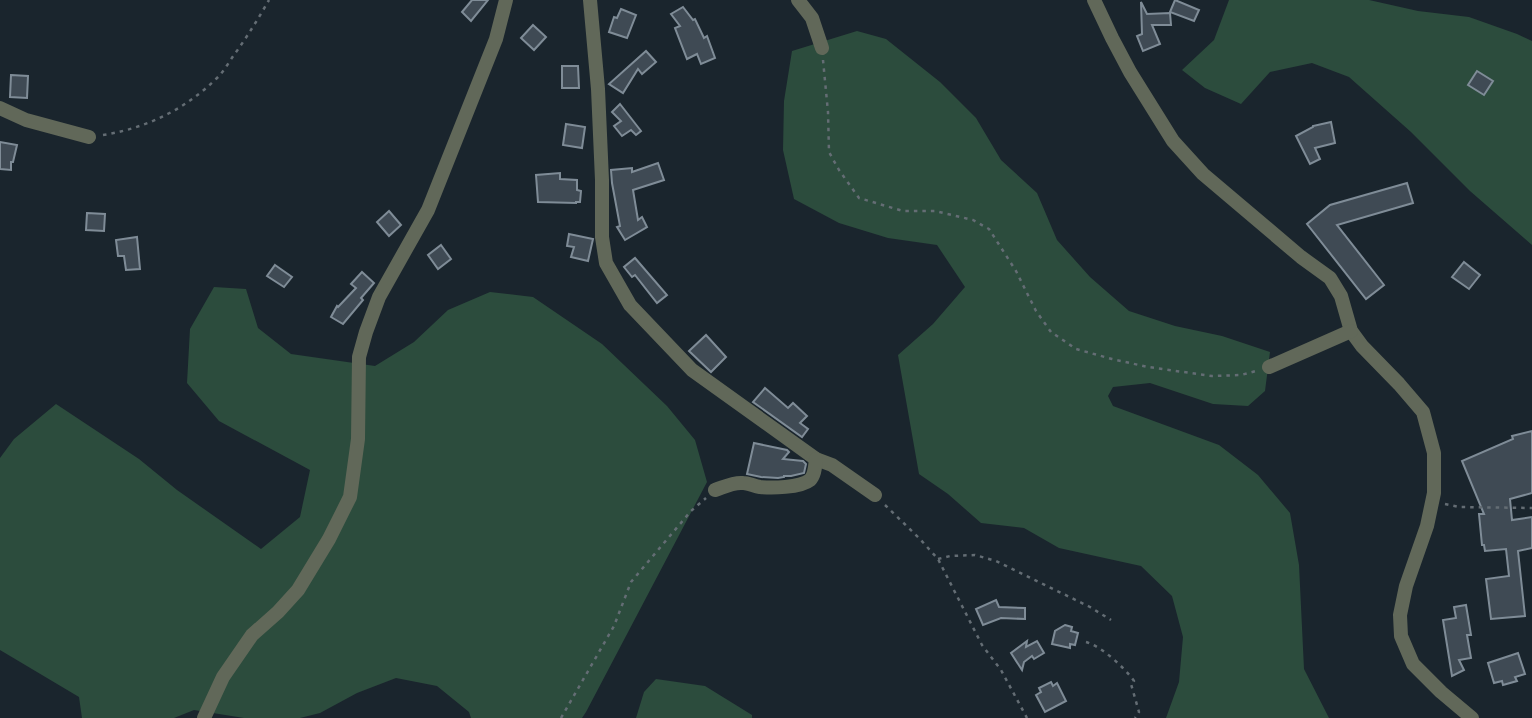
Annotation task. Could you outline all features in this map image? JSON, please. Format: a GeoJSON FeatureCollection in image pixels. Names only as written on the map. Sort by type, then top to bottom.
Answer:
{"type":"FeatureCollection","features":[{"type":"Feature","properties":{"kind":"street"},"geometry":{"type":"LineString","coordinates":[[204,718],[223,677],[252,635],[298,590],[350,497],[358,439],[359,357],[366,332],[379,297],[428,210],[496,39],[506,0]]}},
{"type":"Feature","properties":{"kind":"street"},"geometry":{"type":"LineString","coordinates":[[590,0],[598,89],[602,237],[606,263],[630,305],[692,370],[817,459],[832,465],[875,495]]}},
{"type":"Feature","properties":{"kind":"street"},"geometry":{"type":"LineString","coordinates":[[798,0],[812,18],[822,48]]}},
{"type":"Feature","properties":{"kind":"street"},"geometry":{"type":"LineString","coordinates":[[1094,0],[1130,72],[1173,141],[1203,174],[1301,257],[1330,278],[1341,296],[1351,331],[1423,412],[1434,453],[1434,493],[1427,526],[1406,586],[1400,615],[1401,636],[1413,664],[1472,718]]}},
{"type":"Feature","properties":{"kind":"street"},"geometry":{"type":"LineString","coordinates":[[0,108],[26,120],[89,137]]}},
{"type":"Feature","properties":{"kind":"street"},"geometry":{"type":"LineString","coordinates":[[1269,367],[1351,331]]}},
{"type":"Feature","properties":{"kind":"street"},"geometry":{"type":"LineString","coordinates":[[715,490],[742,483],[779,488],[804,483],[811,479],[817,459]]}},
{"type":"Feature","properties":{"kind":"path"},"geometry":{"type":"LineString","coordinates":[[89,137],[118,133],[160,120],[183,106],[219,76],[269,0]]}},
{"type":"Feature","properties":{"kind":"path"},"geometry":{"type":"LineString","coordinates":[[822,48],[829,152],[859,198],[903,211],[935,211],[973,220],[989,229],[1003,248],[1036,311],[1051,332],[1076,349],[1148,368],[1212,376],[1241,375],[1269,367]]}},
{"type":"Feature","properties":{"kind":"path"},"geometry":{"type":"LineString","coordinates":[[561,718],[614,626],[631,582],[691,511],[715,490]]}},
{"type":"Feature","properties":{"kind":"path"},"geometry":{"type":"LineString","coordinates":[[875,495],[937,559],[982,645],[1001,670],[1027,718]]}},
{"type":"Feature","properties":{"kind":"path"},"geometry":{"type":"LineString","coordinates":[[1432,501],[1460,507],[1532,509]]}},
{"type":"Feature","properties":{"kind":"path"},"geometry":{"type":"LineString","coordinates":[[937,559],[975,555],[996,561],[1111,620]]}},
{"type":"Feature","properties":{"kind":"path"},"geometry":{"type":"LineString","coordinates":[[1086,642],[1094,644],[1134,681],[1131,684],[1139,712],[1135,718]]}},
{"type":"Feature","properties":{"kind":"green space"},"geometry":{"type":"Polygon","coordinates":[[[1229,0],[1369,0],[1418,11],[1469,17],[1532,41],[1532,245],[1470,191],[1411,132],[1349,77],[1312,63],[1270,72],[1241,104],[1205,88],[1182,70],[1214,40],[1229,0]]]}},
{"type":"Feature","properties":{"kind":"green space"},"geometry":{"type":"Polygon","coordinates":[[[857,31],[886,39],[940,82],[976,118],[1001,160],[1037,193],[1057,240],[1090,277],[1129,311],[1270,352],[1265,391],[1248,406],[1213,404],[1150,383],[1113,387],[1108,396],[1113,406],[1219,445],[1258,475],[1290,513],[1299,565],[1304,669],[1329,718],[1166,718],[1179,682],[1183,637],[1172,596],[1141,566],[1059,548],[1024,528],[981,523],[948,494],[919,474],[898,355],[933,324],[965,287],[937,245],[888,238],[839,223],[794,199],[783,150],[784,101],[792,51],[857,31]]]}},
{"type":"Feature","properties":{"kind":"green space"},"geometry":{"type":"Polygon","coordinates":[[[214,287],[246,289],[258,328],[291,354],[375,366],[414,342],[448,310],[490,292],[533,297],[602,344],[667,406],[695,440],[707,482],[582,718],[471,718],[469,712],[437,686],[396,678],[357,693],[320,713],[300,718],[244,718],[194,710],[174,718],[82,718],[79,697],[0,650],[0,458],[14,439],[56,404],[139,459],[177,490],[261,549],[300,517],[310,470],[219,421],[187,383],[190,329],[214,287]]]}},
{"type":"Feature","properties":{"kind":"green space"},"geometry":{"type":"Polygon","coordinates":[[[656,679],[705,686],[752,715],[752,718],[636,718],[644,692],[656,679]]]}},
{"type":"Feature","properties":{"kind":"building"},"geometry":{"type":"Polygon","coordinates":[[[472,0],[488,0],[471,21],[462,12],[472,0]]]}},
{"type":"Feature","properties":{"kind":"building"},"geometry":{"type":"Polygon","coordinates":[[[1175,0],[1199,10],[1194,21],[1170,12],[1175,0]]]}},
{"type":"Feature","properties":{"kind":"building"},"geometry":{"type":"Polygon","coordinates":[[[1141,2],[1147,14],[1170,13],[1171,25],[1152,25],[1160,44],[1143,51],[1137,36],[1142,34],[1141,2]]]}},
{"type":"Feature","properties":{"kind":"building"},"geometry":{"type":"Polygon","coordinates":[[[683,7],[693,20],[695,19],[704,38],[707,36],[715,58],[701,64],[697,54],[687,59],[675,28],[680,26],[671,14],[683,7]]]}},
{"type":"Feature","properties":{"kind":"building"},"geometry":{"type":"Polygon","coordinates":[[[621,9],[636,15],[627,38],[609,32],[614,17],[617,18],[621,9]]]}},
{"type":"Feature","properties":{"kind":"building"},"geometry":{"type":"Polygon","coordinates":[[[533,25],[546,37],[534,50],[521,38],[533,25]]]}},
{"type":"Feature","properties":{"kind":"building"},"geometry":{"type":"Polygon","coordinates":[[[646,51],[656,62],[642,74],[638,69],[623,93],[609,84],[646,51]]]}},
{"type":"Feature","properties":{"kind":"building"},"geometry":{"type":"Polygon","coordinates":[[[562,66],[578,66],[579,88],[562,88],[562,66]]]}},
{"type":"Feature","properties":{"kind":"building"},"geometry":{"type":"Polygon","coordinates":[[[1477,71],[1493,81],[1484,95],[1468,85],[1477,71]]]}},
{"type":"Feature","properties":{"kind":"building"},"geometry":{"type":"Polygon","coordinates":[[[11,75],[28,76],[27,98],[10,97],[11,75]]]}},
{"type":"Feature","properties":{"kind":"building"},"geometry":{"type":"Polygon","coordinates":[[[620,104],[641,131],[636,135],[631,130],[622,136],[614,126],[621,121],[612,112],[620,104]]]}},
{"type":"Feature","properties":{"kind":"building"},"geometry":{"type":"Polygon","coordinates":[[[1331,122],[1335,143],[1315,148],[1320,159],[1310,164],[1296,136],[1313,126],[1331,122]]]}},
{"type":"Feature","properties":{"kind":"building"},"geometry":{"type":"Polygon","coordinates":[[[566,124],[585,127],[582,148],[563,145],[566,124]]]}},
{"type":"Feature","properties":{"kind":"building"},"geometry":{"type":"Polygon","coordinates":[[[0,142],[17,145],[11,170],[0,169],[0,142]]]}},
{"type":"Feature","properties":{"kind":"building"},"geometry":{"type":"Polygon","coordinates":[[[658,163],[664,180],[633,190],[638,220],[642,217],[647,227],[625,240],[617,227],[620,226],[611,170],[632,168],[632,172],[658,163]]]}},
{"type":"Feature","properties":{"kind":"building"},"geometry":{"type":"Polygon","coordinates":[[[560,173],[560,179],[577,180],[577,190],[581,191],[580,202],[538,202],[536,175],[560,173]]]}},
{"type":"Feature","properties":{"kind":"building"},"geometry":{"type":"Polygon","coordinates":[[[1407,183],[1413,203],[1337,225],[1384,285],[1366,299],[1307,224],[1330,205],[1407,183]]]}},
{"type":"Feature","properties":{"kind":"building"},"geometry":{"type":"Polygon","coordinates":[[[389,211],[401,225],[389,236],[377,222],[389,211]]]}},
{"type":"Feature","properties":{"kind":"building"},"geometry":{"type":"Polygon","coordinates":[[[87,213],[105,214],[104,231],[86,230],[87,213]]]}},
{"type":"Feature","properties":{"kind":"building"},"geometry":{"type":"Polygon","coordinates":[[[569,234],[593,239],[588,261],[571,257],[574,247],[567,246],[569,234]]]}},
{"type":"Feature","properties":{"kind":"building"},"geometry":{"type":"Polygon","coordinates":[[[137,237],[140,269],[126,270],[124,256],[118,256],[116,240],[137,237]]]}},
{"type":"Feature","properties":{"kind":"building"},"geometry":{"type":"Polygon","coordinates":[[[441,245],[451,259],[438,269],[428,255],[441,245]]]}},
{"type":"Feature","properties":{"kind":"building"},"geometry":{"type":"Polygon","coordinates":[[[635,258],[667,295],[657,303],[635,275],[632,277],[624,267],[635,258]]]}},
{"type":"Feature","properties":{"kind":"building"},"geometry":{"type":"Polygon","coordinates":[[[1464,262],[1480,275],[1469,289],[1452,277],[1464,262]]]}},
{"type":"Feature","properties":{"kind":"building"},"geometry":{"type":"Polygon","coordinates":[[[275,265],[292,277],[284,287],[267,276],[275,265]]]}},
{"type":"Feature","properties":{"kind":"building"},"geometry":{"type":"Polygon","coordinates":[[[362,272],[374,283],[343,324],[331,317],[337,306],[356,288],[351,284],[362,272]]]}},
{"type":"Feature","properties":{"kind":"building"},"geometry":{"type":"Polygon","coordinates":[[[706,335],[726,357],[711,372],[689,351],[706,335]]]}},
{"type":"Feature","properties":{"kind":"building"},"geometry":{"type":"Polygon","coordinates":[[[765,388],[788,408],[793,403],[807,416],[800,423],[808,429],[802,437],[753,402],[765,388]]]}},
{"type":"Feature","properties":{"kind":"building"},"geometry":{"type":"Polygon","coordinates":[[[1532,431],[1532,493],[1510,499],[1512,520],[1532,517],[1532,548],[1518,551],[1525,616],[1491,619],[1486,579],[1509,576],[1506,549],[1485,551],[1482,545],[1479,514],[1484,514],[1462,461],[1513,439],[1512,436],[1532,431]]]}},
{"type":"Feature","properties":{"kind":"building"},"geometry":{"type":"Polygon","coordinates":[[[754,443],[787,450],[789,452],[783,459],[803,461],[806,464],[804,473],[778,478],[747,474],[754,443]]]}},
{"type":"Feature","properties":{"kind":"building"},"geometry":{"type":"Polygon","coordinates":[[[996,600],[999,607],[1025,608],[1025,619],[1001,618],[983,625],[976,609],[996,600]]]}},
{"type":"Feature","properties":{"kind":"building"},"geometry":{"type":"Polygon","coordinates":[[[1466,605],[1471,635],[1467,635],[1471,658],[1459,660],[1464,670],[1452,676],[1443,620],[1456,618],[1454,607],[1466,605]]]}},
{"type":"Feature","properties":{"kind":"building"},"geometry":{"type":"Polygon","coordinates":[[[1065,625],[1078,633],[1075,645],[1070,644],[1070,648],[1052,644],[1055,631],[1065,625]]]}},
{"type":"Feature","properties":{"kind":"building"},"geometry":{"type":"Polygon","coordinates":[[[1027,641],[1026,647],[1037,641],[1044,653],[1034,659],[1032,656],[1024,662],[1022,670],[1011,653],[1027,641]]]}},
{"type":"Feature","properties":{"kind":"building"},"geometry":{"type":"Polygon","coordinates":[[[1518,653],[1525,674],[1515,677],[1517,681],[1503,685],[1502,681],[1494,683],[1488,663],[1518,653]]]}},
{"type":"Feature","properties":{"kind":"building"},"geometry":{"type":"Polygon","coordinates":[[[1051,682],[1053,686],[1057,683],[1066,701],[1045,712],[1036,695],[1041,692],[1039,688],[1051,682]]]}}]}
